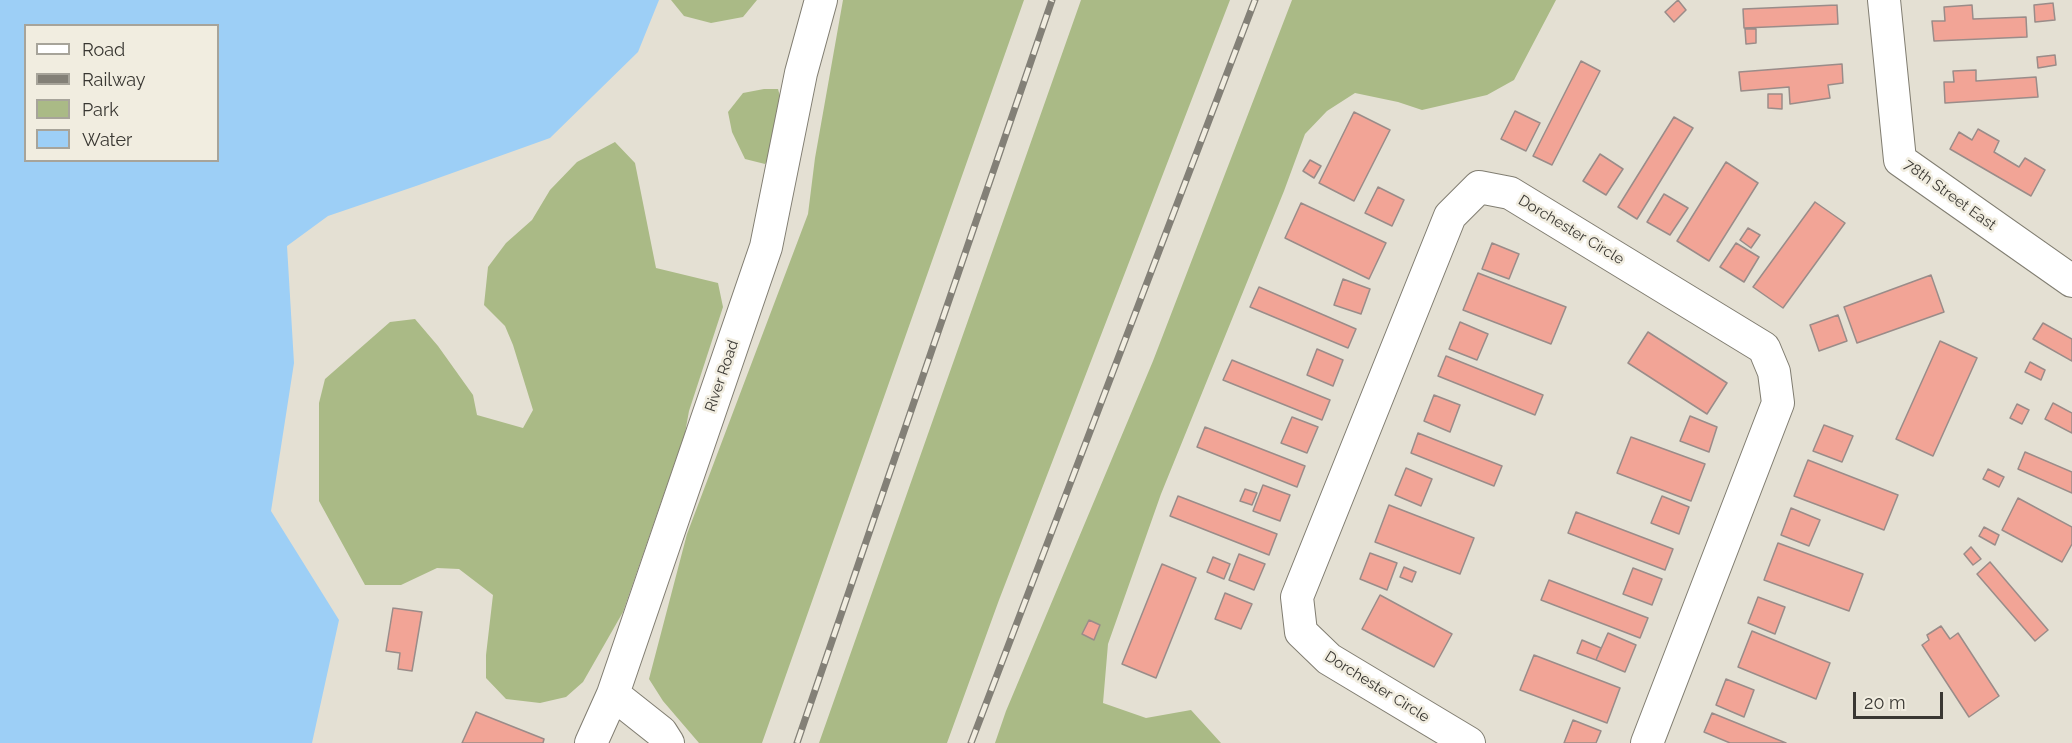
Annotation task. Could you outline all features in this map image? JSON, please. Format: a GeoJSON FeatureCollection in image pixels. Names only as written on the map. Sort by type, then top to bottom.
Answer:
{"type":"FeatureCollection","features":[{"type":"Feature","properties":{"kind":"street","name":"River Road"},"geometry":{"type":"LineString","coordinates":[[591,743],[613,694],[766,247],[801,73],[821,0]]}},
{"type":"Feature","properties":{"kind":"street","name":"78th Street East"},"geometry":{"type":"LineString","coordinates":[[1884,0],[1900,160],[2072,281]]}},
{"type":"Feature","properties":{"kind":"street","name":"Dorchester Circle"},"geometry":{"type":"LineString","coordinates":[[1469,743],[1329,659],[1301,632],[1297,597],[1450,216],[1479,188],[1510,193],[1764,348],[1774,372],[1778,403],[1647,743]]}},
{"type":"Feature","properties":{"kind":"street"},"geometry":{"type":"LineString","coordinates":[[613,694],[661,732],[668,743]]}},
{"type":"Feature","properties":{"kind":"green space"},"geometry":{"type":"Polygon","coordinates":[[[671,0],[757,0],[743,17],[711,23],[684,16],[671,0]]]}},
{"type":"Feature","properties":{"kind":"green space"},"geometry":{"type":"Polygon","coordinates":[[[843,0],[1024,0],[762,743],[699,743],[663,701],[649,679],[687,534],[808,214],[815,158],[843,0]]]}},
{"type":"Feature","properties":{"kind":"green space"},"geometry":{"type":"Polygon","coordinates":[[[1081,0],[1230,0],[999,600],[947,743],[819,743],[1081,0]]]}},
{"type":"Feature","properties":{"kind":"green space"},"geometry":{"type":"Polygon","coordinates":[[[1292,0],[1556,0],[1514,80],[1487,95],[1422,110],[1398,102],[1355,93],[1327,111],[1305,134],[1161,494],[1108,644],[1103,703],[1146,718],[1191,710],[1221,743],[995,743],[1006,711],[1153,361],[1292,0]]]}},
{"type":"Feature","properties":{"kind":"green space"},"geometry":{"type":"Polygon","coordinates":[[[778,89],[783,107],[778,142],[765,164],[745,159],[732,132],[728,112],[743,93],[778,89]]]}},
{"type":"Feature","properties":{"kind":"green space"},"geometry":{"type":"Polygon","coordinates":[[[615,142],[635,163],[656,268],[718,283],[723,307],[689,411],[685,433],[623,612],[583,682],[566,697],[540,703],[506,699],[486,678],[486,655],[493,595],[459,569],[437,568],[401,585],[365,585],[319,501],[319,403],[325,379],[390,322],[415,319],[438,346],[473,395],[477,415],[523,428],[533,410],[505,326],[484,305],[488,267],[506,243],[532,220],[550,190],[577,162],[615,142]]]}},
{"type":"Feature","properties":{"kind":"water"},"geometry":{"type":"Polygon","coordinates":[[[0,0],[659,0],[638,52],[550,138],[328,216],[287,246],[294,363],[271,511],[339,620],[312,743],[0,743],[0,0]]]}},
{"type":"Feature","properties":{"kind":"building"},"geometry":{"type":"Polygon","coordinates":[[[1678,0],[1686,10],[1674,22],[1665,12],[1678,0]]]}},
{"type":"Feature","properties":{"kind":"building"},"geometry":{"type":"Polygon","coordinates":[[[2053,3],[2055,20],[2035,22],[2034,5],[2053,3]]]}},
{"type":"Feature","properties":{"kind":"building"},"geometry":{"type":"Polygon","coordinates":[[[1837,5],[1838,24],[1744,28],[1743,9],[1837,5]]]}},
{"type":"Feature","properties":{"kind":"building"},"geometry":{"type":"Polygon","coordinates":[[[1972,5],[1973,19],[2026,17],[2027,37],[1934,41],[1932,21],[1945,21],[1944,7],[1972,5]]]}},
{"type":"Feature","properties":{"kind":"building"},"geometry":{"type":"Polygon","coordinates":[[[1745,29],[1756,29],[1756,43],[1746,44],[1745,29]]]}},
{"type":"Feature","properties":{"kind":"building"},"geometry":{"type":"Polygon","coordinates":[[[2055,55],[2056,65],[2038,68],[2037,57],[2055,55]]]}},
{"type":"Feature","properties":{"kind":"building"},"geometry":{"type":"Polygon","coordinates":[[[1581,61],[1600,71],[1552,165],[1533,156],[1581,61]]]}},
{"type":"Feature","properties":{"kind":"building"},"geometry":{"type":"Polygon","coordinates":[[[1842,64],[1843,83],[1828,85],[1830,98],[1790,104],[1789,87],[1741,91],[1739,72],[1842,64]]]}},
{"type":"Feature","properties":{"kind":"building"},"geometry":{"type":"Polygon","coordinates":[[[1976,70],[1976,81],[2036,77],[2038,97],[1945,103],[1944,82],[1954,82],[1953,71],[1976,70]]]}},
{"type":"Feature","properties":{"kind":"building"},"geometry":{"type":"Polygon","coordinates":[[[1768,94],[1782,94],[1782,109],[1768,108],[1768,94]]]}},
{"type":"Feature","properties":{"kind":"building"},"geometry":{"type":"Polygon","coordinates":[[[1515,111],[1540,123],[1526,151],[1501,139],[1515,111]]]}},
{"type":"Feature","properties":{"kind":"building"},"geometry":{"type":"Polygon","coordinates":[[[1354,112],[1390,130],[1354,201],[1319,183],[1354,112]]]}},
{"type":"Feature","properties":{"kind":"building"},"geometry":{"type":"Polygon","coordinates":[[[1674,117],[1693,128],[1637,219],[1618,207],[1674,117]]]}},
{"type":"Feature","properties":{"kind":"building"},"geometry":{"type":"Polygon","coordinates":[[[1978,129],[1999,141],[1994,152],[2019,167],[2025,158],[2045,170],[2031,196],[1950,149],[1959,132],[1972,140],[1978,129]]]}},
{"type":"Feature","properties":{"kind":"building"},"geometry":{"type":"Polygon","coordinates":[[[1600,154],[1623,169],[1606,195],[1583,181],[1600,154]]]}},
{"type":"Feature","properties":{"kind":"building"},"geometry":{"type":"Polygon","coordinates":[[[1310,160],[1321,166],[1314,178],[1303,171],[1310,160]]]}},
{"type":"Feature","properties":{"kind":"building"},"geometry":{"type":"Polygon","coordinates":[[[1726,162],[1758,183],[1709,261],[1677,241],[1726,162]]]}},
{"type":"Feature","properties":{"kind":"building"},"geometry":{"type":"Polygon","coordinates":[[[1378,187],[1404,200],[1392,226],[1365,213],[1378,187]]]}},
{"type":"Feature","properties":{"kind":"building"},"geometry":{"type":"Polygon","coordinates":[[[1664,194],[1688,208],[1670,235],[1647,222],[1664,194]]]}},
{"type":"Feature","properties":{"kind":"building"},"geometry":{"type":"Polygon","coordinates":[[[1815,202],[1845,223],[1783,308],[1753,287],[1815,202]]]}},
{"type":"Feature","properties":{"kind":"building"},"geometry":{"type":"Polygon","coordinates":[[[1301,203],[1386,243],[1369,279],[1285,238],[1301,203]]]}},
{"type":"Feature","properties":{"kind":"building"},"geometry":{"type":"Polygon","coordinates":[[[1748,228],[1760,235],[1751,248],[1740,240],[1748,228]]]}},
{"type":"Feature","properties":{"kind":"building"},"geometry":{"type":"Polygon","coordinates":[[[1492,243],[1519,254],[1509,279],[1482,269],[1492,243]]]}},
{"type":"Feature","properties":{"kind":"building"},"geometry":{"type":"Polygon","coordinates":[[[1736,243],[1759,257],[1744,282],[1720,267],[1736,243]]]}},
{"type":"Feature","properties":{"kind":"building"},"geometry":{"type":"Polygon","coordinates":[[[1478,273],[1566,307],[1551,344],[1463,310],[1478,273]]]}},
{"type":"Feature","properties":{"kind":"building"},"geometry":{"type":"Polygon","coordinates":[[[1931,275],[1944,312],[1857,343],[1844,307],[1931,275]]]}},
{"type":"Feature","properties":{"kind":"building"},"geometry":{"type":"Polygon","coordinates":[[[1343,279],[1370,289],[1361,314],[1334,305],[1343,279]]]}},
{"type":"Feature","properties":{"kind":"building"},"geometry":{"type":"Polygon","coordinates":[[[1259,287],[1356,329],[1348,348],[1250,307],[1259,287]]]}},
{"type":"Feature","properties":{"kind":"building"},"geometry":{"type":"Polygon","coordinates":[[[1838,315],[1847,341],[1819,351],[1810,325],[1838,315]]]}},
{"type":"Feature","properties":{"kind":"building"},"geometry":{"type":"Polygon","coordinates":[[[1460,322],[1488,334],[1477,360],[1449,349],[1460,322]]]}},
{"type":"Feature","properties":{"kind":"building"},"geometry":{"type":"Polygon","coordinates":[[[2043,323],[2072,339],[2072,361],[2033,339],[2043,323]]]}},
{"type":"Feature","properties":{"kind":"building"},"geometry":{"type":"Polygon","coordinates":[[[1648,332],[1727,383],[1707,414],[1628,363],[1648,332]]]}},
{"type":"Feature","properties":{"kind":"building"},"geometry":{"type":"Polygon","coordinates":[[[1940,341],[1977,358],[1933,456],[1896,439],[1940,341]]]}},
{"type":"Feature","properties":{"kind":"building"},"geometry":{"type":"Polygon","coordinates":[[[1317,349],[1343,360],[1333,386],[1307,375],[1317,349]]]}},
{"type":"Feature","properties":{"kind":"building"},"geometry":{"type":"Polygon","coordinates":[[[1446,356],[1543,395],[1535,415],[1438,376],[1446,356]]]}},
{"type":"Feature","properties":{"kind":"building"},"geometry":{"type":"Polygon","coordinates":[[[1232,360],[1330,400],[1322,420],[1223,380],[1232,360]]]}},
{"type":"Feature","properties":{"kind":"building"},"geometry":{"type":"Polygon","coordinates":[[[2030,362],[2045,370],[2041,380],[2025,372],[2030,362]]]}},
{"type":"Feature","properties":{"kind":"building"},"geometry":{"type":"Polygon","coordinates":[[[1434,395],[1460,405],[1450,432],[1424,421],[1434,395]]]}},
{"type":"Feature","properties":{"kind":"building"},"geometry":{"type":"Polygon","coordinates":[[[2053,403],[2072,413],[2072,433],[2045,419],[2053,403]]]}},
{"type":"Feature","properties":{"kind":"building"},"geometry":{"type":"Polygon","coordinates":[[[2017,404],[2029,410],[2022,424],[2010,418],[2017,404]]]}},
{"type":"Feature","properties":{"kind":"building"},"geometry":{"type":"Polygon","coordinates":[[[1690,416],[1717,427],[1709,452],[1680,441],[1690,416]]]}},
{"type":"Feature","properties":{"kind":"building"},"geometry":{"type":"Polygon","coordinates":[[[1292,417],[1318,427],[1307,453],[1281,443],[1292,417]]]}},
{"type":"Feature","properties":{"kind":"building"},"geometry":{"type":"Polygon","coordinates":[[[1824,425],[1853,436],[1842,462],[1813,451],[1824,425]]]}},
{"type":"Feature","properties":{"kind":"building"},"geometry":{"type":"Polygon","coordinates":[[[1205,427],[1305,466],[1297,487],[1197,447],[1205,427]]]}},
{"type":"Feature","properties":{"kind":"building"},"geometry":{"type":"Polygon","coordinates":[[[1418,433],[1502,466],[1494,486],[1411,453],[1418,433]]]}},
{"type":"Feature","properties":{"kind":"building"},"geometry":{"type":"Polygon","coordinates":[[[1631,437],[1705,464],[1691,501],[1617,473],[1631,437]]]}},
{"type":"Feature","properties":{"kind":"building"},"geometry":{"type":"Polygon","coordinates":[[[2025,452],[2072,472],[2072,493],[2018,469],[2025,452]]]}},
{"type":"Feature","properties":{"kind":"building"},"geometry":{"type":"Polygon","coordinates":[[[1808,460],[1898,495],[1884,530],[1794,496],[1808,460]]]}},
{"type":"Feature","properties":{"kind":"building"},"geometry":{"type":"Polygon","coordinates":[[[1406,468],[1432,479],[1421,506],[1395,495],[1406,468]]]}},
{"type":"Feature","properties":{"kind":"building"},"geometry":{"type":"Polygon","coordinates":[[[1988,469],[2004,477],[1999,487],[1983,479],[1988,469]]]}},
{"type":"Feature","properties":{"kind":"building"},"geometry":{"type":"Polygon","coordinates":[[[1263,485],[1290,495],[1280,521],[1253,511],[1263,485]]]}},
{"type":"Feature","properties":{"kind":"building"},"geometry":{"type":"Polygon","coordinates":[[[1245,489],[1257,493],[1252,505],[1240,501],[1245,489]]]}},
{"type":"Feature","properties":{"kind":"building"},"geometry":{"type":"Polygon","coordinates":[[[1178,496],[1277,534],[1269,555],[1170,516],[1178,496]]]}},
{"type":"Feature","properties":{"kind":"building"},"geometry":{"type":"Polygon","coordinates":[[[1662,496],[1689,507],[1679,534],[1651,523],[1662,496]]]}},
{"type":"Feature","properties":{"kind":"building"},"geometry":{"type":"Polygon","coordinates":[[[2018,498],[2072,527],[2072,544],[2062,562],[2002,530],[2018,498]]]}},
{"type":"Feature","properties":{"kind":"building"},"geometry":{"type":"Polygon","coordinates":[[[1389,505],[1474,538],[1460,574],[1375,542],[1389,505]]]}},
{"type":"Feature","properties":{"kind":"building"},"geometry":{"type":"Polygon","coordinates":[[[1791,508],[1820,520],[1809,546],[1781,535],[1791,508]]]}},
{"type":"Feature","properties":{"kind":"building"},"geometry":{"type":"Polygon","coordinates":[[[1576,512],[1673,549],[1665,570],[1568,533],[1576,512]]]}},
{"type":"Feature","properties":{"kind":"building"},"geometry":{"type":"Polygon","coordinates":[[[1984,527],[1999,535],[1995,545],[1979,536],[1984,527]]]}},
{"type":"Feature","properties":{"kind":"building"},"geometry":{"type":"Polygon","coordinates":[[[1778,543],[1863,574],[1849,611],[1764,580],[1778,543]]]}},
{"type":"Feature","properties":{"kind":"building"},"geometry":{"type":"Polygon","coordinates":[[[1971,547],[1981,559],[1973,565],[1964,554],[1971,547]]]}},
{"type":"Feature","properties":{"kind":"building"},"geometry":{"type":"Polygon","coordinates":[[[1370,553],[1397,563],[1387,590],[1360,579],[1370,553]]]}},
{"type":"Feature","properties":{"kind":"building"},"geometry":{"type":"Polygon","coordinates":[[[1239,554],[1265,564],[1254,590],[1229,580],[1239,554]]]}},
{"type":"Feature","properties":{"kind":"building"},"geometry":{"type":"Polygon","coordinates":[[[1213,557],[1230,564],[1224,579],[1207,572],[1213,557]]]}},
{"type":"Feature","properties":{"kind":"building"},"geometry":{"type":"Polygon","coordinates":[[[1990,562],[2048,630],[2035,641],[1977,574],[1990,562]]]}},
{"type":"Feature","properties":{"kind":"building"},"geometry":{"type":"Polygon","coordinates":[[[1162,564],[1196,578],[1156,678],[1122,664],[1162,564]]]}},
{"type":"Feature","properties":{"kind":"building"},"geometry":{"type":"Polygon","coordinates":[[[1404,567],[1416,572],[1412,582],[1400,577],[1404,567]]]}},
{"type":"Feature","properties":{"kind":"building"},"geometry":{"type":"Polygon","coordinates":[[[1633,568],[1662,579],[1652,605],[1623,594],[1633,568]]]}},
{"type":"Feature","properties":{"kind":"building"},"geometry":{"type":"Polygon","coordinates":[[[1549,580],[1648,618],[1640,638],[1541,600],[1549,580]]]}},
{"type":"Feature","properties":{"kind":"building"},"geometry":{"type":"Polygon","coordinates":[[[1225,593],[1252,604],[1241,629],[1215,619],[1225,593]]]}},
{"type":"Feature","properties":{"kind":"building"},"geometry":{"type":"Polygon","coordinates":[[[1380,595],[1452,634],[1434,667],[1362,629],[1380,595]]]}},
{"type":"Feature","properties":{"kind":"building"},"geometry":{"type":"Polygon","coordinates":[[[1758,597],[1785,607],[1775,634],[1748,623],[1758,597]]]}},
{"type":"Feature","properties":{"kind":"building"},"geometry":{"type":"Polygon","coordinates":[[[393,608],[422,612],[412,671],[398,669],[400,653],[386,651],[393,608]]]}},
{"type":"Feature","properties":{"kind":"building"},"geometry":{"type":"Polygon","coordinates":[[[1089,620],[1100,625],[1094,640],[1082,634],[1089,620]]]}},
{"type":"Feature","properties":{"kind":"building"},"geometry":{"type":"Polygon","coordinates":[[[1941,626],[1950,639],[1958,633],[1999,696],[1969,717],[1922,645],[1929,640],[1927,635],[1941,626]]]}},
{"type":"Feature","properties":{"kind":"building"},"geometry":{"type":"Polygon","coordinates":[[[1752,631],[1830,663],[1816,699],[1738,667],[1752,631]]]}},
{"type":"Feature","properties":{"kind":"building"},"geometry":{"type":"Polygon","coordinates":[[[1608,633],[1636,645],[1625,672],[1596,660],[1608,633]]]}},
{"type":"Feature","properties":{"kind":"building"},"geometry":{"type":"Polygon","coordinates":[[[1582,640],[1601,648],[1596,660],[1577,653],[1582,640]]]}},
{"type":"Feature","properties":{"kind":"building"},"geometry":{"type":"Polygon","coordinates":[[[1534,655],[1620,688],[1607,723],[1520,690],[1534,655]]]}},
{"type":"Feature","properties":{"kind":"building"},"geometry":{"type":"Polygon","coordinates":[[[1726,679],[1754,690],[1744,717],[1716,705],[1726,679]]]}},
{"type":"Feature","properties":{"kind":"building"},"geometry":{"type":"Polygon","coordinates":[[[476,712],[544,739],[543,743],[462,743],[476,712]]]}},
{"type":"Feature","properties":{"kind":"building"},"geometry":{"type":"Polygon","coordinates":[[[1712,713],[1786,743],[1730,743],[1704,732],[1712,713]]]}},
{"type":"Feature","properties":{"kind":"building"},"geometry":{"type":"Polygon","coordinates":[[[1573,720],[1601,731],[1596,743],[1564,743],[1573,720]]]}},
{"type":"Feature","properties":{"kind":"railway"},"geometry":{"type":"LineString","coordinates":[[797,743],[1052,0]]}},
{"type":"Feature","properties":{"kind":"railway"},"geometry":{"type":"LineString","coordinates":[[971,743],[1255,0]]}}]}
